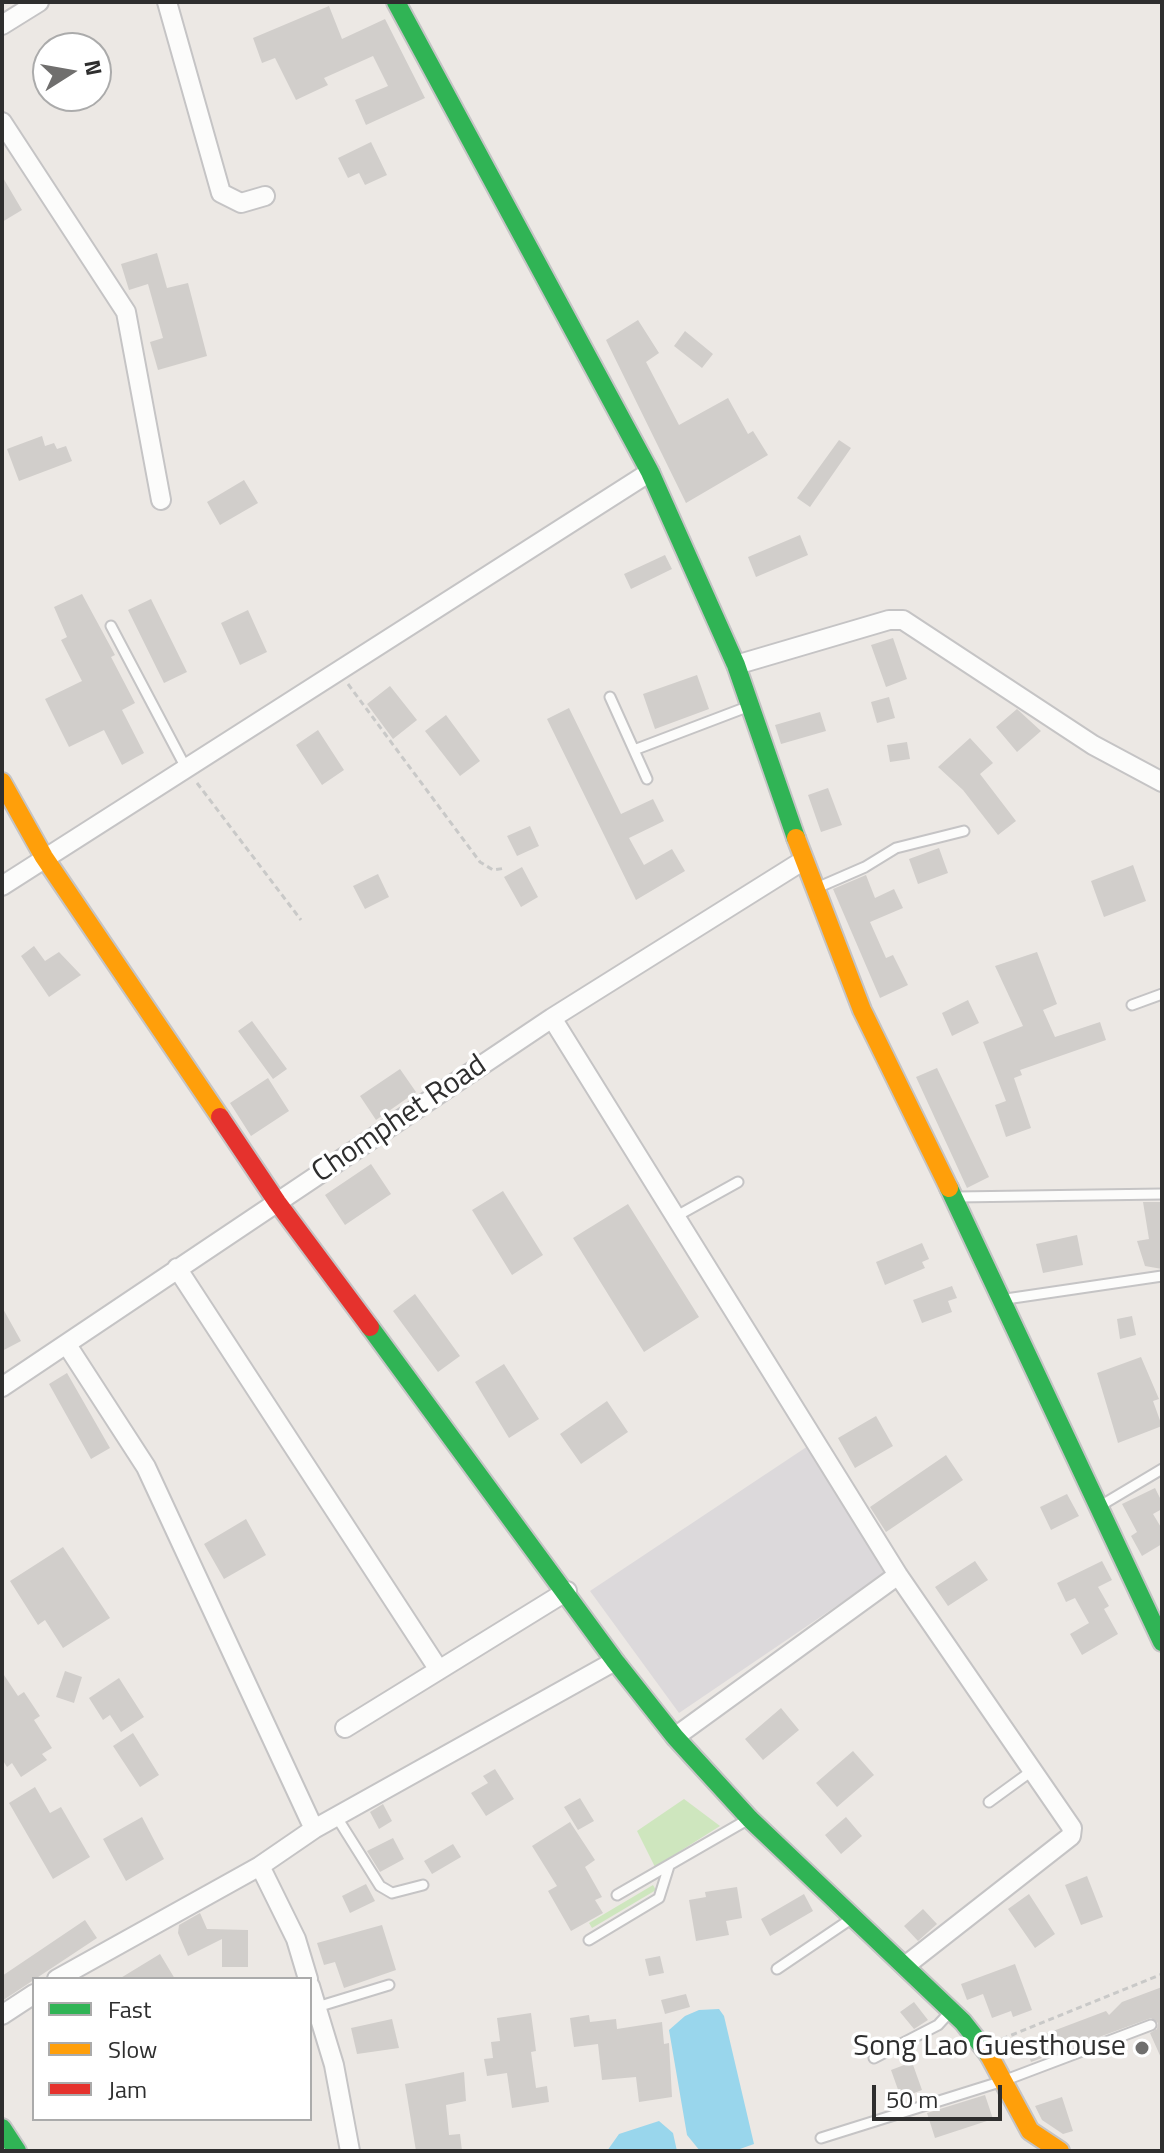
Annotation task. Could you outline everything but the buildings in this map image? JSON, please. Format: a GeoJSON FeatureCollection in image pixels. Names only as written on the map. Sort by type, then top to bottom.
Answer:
{"type":"FeatureCollection","features":[{"type":"Feature","properties":{"kind":"street"},"geometry":{"type":"LineString","coordinates":[[2,25],[39,2]]}},
{"type":"Feature","properties":{"kind":"street"},"geometry":{"type":"LineString","coordinates":[[167,2],[221,193],[241,203],[265,196]]}},
{"type":"Feature","properties":{"kind":"street"},"geometry":{"type":"LineString","coordinates":[[396,2],[650,472],[736,665],[804,860],[862,1010],[1003,1300],[1162,1642]]}},
{"type":"Feature","properties":{"kind":"street"},"geometry":{"type":"LineString","coordinates":[[2,122],[126,312],[161,500]]}},
{"type":"Feature","properties":{"kind":"street"},"geometry":{"type":"LineString","coordinates":[[2,886],[650,472]]}},
{"type":"Feature","properties":{"kind":"street"},"geometry":{"type":"LineString","coordinates":[[736,665],[889,620],[903,620],[1093,745],[1162,782]]}},
{"type":"Feature","properties":{"kind":"street"},"geometry":{"type":"LineString","coordinates":[[2,782],[44,857],[277,1202],[567,1591],[615,1661],[675,1737],[750,1819],[905,1966],[984,2046],[1030,2131],[1060,2151]]}},
{"type":"Feature","properties":{"kind":"street","name":"Chomphet Road"},"geometry":{"type":"LineString","coordinates":[[2,1387],[552,1018],[804,860]]}},
{"type":"Feature","properties":{"kind":"street"},"geometry":{"type":"LineString","coordinates":[[552,1018],[898,1575],[1072,1828],[1071,1836],[905,1966]]}},
{"type":"Feature","properties":{"kind":"street"},"geometry":{"type":"LineString","coordinates":[[177,1268],[439,1670]]}},
{"type":"Feature","properties":{"kind":"street"},"geometry":{"type":"LineString","coordinates":[[67,1345],[146,1467],[314,1829]]}},
{"type":"Feature","properties":{"kind":"street"},"geometry":{"type":"LineString","coordinates":[[675,1737],[898,1575]]}},
{"type":"Feature","properties":{"kind":"street"},"geometry":{"type":"LineString","coordinates":[[345,1728],[567,1591]]}},
{"type":"Feature","properties":{"kind":"street"},"geometry":{"type":"LineString","coordinates":[[61,1977],[260,1866],[336,1816],[615,1661]]}},
{"type":"Feature","properties":{"kind":"street"},"geometry":{"type":"LineString","coordinates":[[260,1866],[296,1939],[307,1977]]}},
{"type":"Feature","properties":{"kind":"street"},"geometry":{"type":"LineString","coordinates":[[312,1992],[334,2065],[350,2151]]}},
{"type":"Feature","properties":{"kind":"street"},"geometry":{"type":"LineString","coordinates":[[2,2015],[32,1995]]}},
{"type":"Feature","properties":{"kind":"street"},"geometry":{"type":"LineString","coordinates":[[2,2128],[17,2151]]}},
{"type":"Feature","properties":{"kind":"lane"},"geometry":{"type":"LineString","coordinates":[[111,626],[186,768]]}},
{"type":"Feature","properties":{"kind":"lane"},"geometry":{"type":"LineString","coordinates":[[610,697],[647,779]]}},
{"type":"Feature","properties":{"kind":"lane"},"geometry":{"type":"LineString","coordinates":[[634,750],[750,706]]}},
{"type":"Feature","properties":{"kind":"lane"},"geometry":{"type":"LineString","coordinates":[[815,888],[865,867],[896,848],[964,831]]}},
{"type":"Feature","properties":{"kind":"lane"},"geometry":{"type":"LineString","coordinates":[[1132,1005],[1162,994]]}},
{"type":"Feature","properties":{"kind":"lane"},"geometry":{"type":"LineString","coordinates":[[675,1217],[738,1182]]}},
{"type":"Feature","properties":{"kind":"lane"},"geometry":{"type":"LineString","coordinates":[[954,1197],[1162,1194]]}},
{"type":"Feature","properties":{"kind":"lane"},"geometry":{"type":"LineString","coordinates":[[1003,1300],[1162,1276]]}},
{"type":"Feature","properties":{"kind":"lane"},"geometry":{"type":"LineString","coordinates":[[1099,1506],[1162,1469]]}},
{"type":"Feature","properties":{"kind":"lane"},"geometry":{"type":"LineString","coordinates":[[989,1802],[1033,1770]]}},
{"type":"Feature","properties":{"kind":"lane"},"geometry":{"type":"LineString","coordinates":[[336,1816],[380,1886],[392,1893],[423,1885]]}},
{"type":"Feature","properties":{"kind":"lane"},"geometry":{"type":"LineString","coordinates":[[617,1895],[750,1819]]}},
{"type":"Feature","properties":{"kind":"lane"},"geometry":{"type":"LineString","coordinates":[[589,1940],[659,1898],[669,1866]]}},
{"type":"Feature","properties":{"kind":"lane"},"geometry":{"type":"LineString","coordinates":[[777,1969],[854,1917]]}},
{"type":"Feature","properties":{"kind":"lane"},"geometry":{"type":"LineString","coordinates":[[317,2007],[389,1985]]}},
{"type":"Feature","properties":{"kind":"lane"},"geometry":{"type":"LineString","coordinates":[[874,2058],[938,2025],[951,2011]]}},
{"type":"Feature","properties":{"kind":"lane"},"geometry":{"type":"LineString","coordinates":[[821,2138],[1003,2081],[1151,2025]]}},
{"type":"Feature","properties":{"kind":"path"},"geometry":{"type":"LineString","coordinates":[[339,671],[480,862],[493,870],[506,868]]}},
{"type":"Feature","properties":{"kind":"path"},"geometry":{"type":"LineString","coordinates":[[186,768],[301,920]]}},
{"type":"Feature","properties":{"kind":"path"},"geometry":{"type":"LineString","coordinates":[[984,2046],[1162,1974]]}},
{"type":"Feature","properties":{"kind":"shaded area"},"geometry":{"type":"Polygon","coordinates":[[[808,1446],[891,1569],[679,1713],[590,1591],[808,1446]]]}},
{"type":"Feature","properties":{"kind":"green space"},"geometry":{"type":"Polygon","coordinates":[[[684,1799],[720,1826],[655,1867],[637,1831],[684,1799]]]}},
{"type":"Feature","properties":{"kind":"green space"},"geometry":{"type":"Polygon","coordinates":[[[653,1885],[656,1890],[592,1928],[589,1923],[653,1885]]]}},
{"type":"Feature","properties":{"kind":"water"},"geometry":{"type":"Polygon","coordinates":[[[719,2009],[724,2016],[754,2144],[737,2150],[700,2151],[687,2135],[669,2030],[685,2016],[699,2010],[719,2009]]]}},
{"type":"Feature","properties":{"kind":"water"},"geometry":{"type":"Polygon","coordinates":[[[659,2121],[673,2133],[677,2151],[607,2151],[619,2134],[659,2121]]]}},
{"type":"Feature","properties":{"kind":"traffic: fast"},"geometry":{"type":"LineString","coordinates":[[396,2],[650,472],[736,665],[796,838]]}},
{"type":"Feature","properties":{"kind":"traffic: fast"},"geometry":{"type":"LineString","coordinates":[[949,1188],[1162,1642]]}},
{"type":"Feature","properties":{"kind":"traffic: fast"},"geometry":{"type":"LineString","coordinates":[[370,1327],[615,1661],[675,1737],[750,1819],[963,2022],[989,2055]]}},
{"type":"Feature","properties":{"kind":"traffic: fast"},"geometry":{"type":"LineString","coordinates":[[2,2128],[17,2151]]}},
{"type":"Feature","properties":{"kind":"traffic: slow"},"geometry":{"type":"LineString","coordinates":[[2,782],[44,857],[220,1117]]}},
{"type":"Feature","properties":{"kind":"traffic: slow"},"geometry":{"type":"LineString","coordinates":[[796,838],[862,1010],[949,1188]]}},
{"type":"Feature","properties":{"kind":"traffic: slow"},"geometry":{"type":"LineString","coordinates":[[989,2055],[1030,2131],[1060,2151]]}},
{"type":"Feature","properties":{"kind":"traffic: jam"},"geometry":{"type":"LineString","coordinates":[[220,1117],[277,1202],[370,1327]]}},
{"type":"Feature","properties":{"kind":"place","name":"Song Lao Guesthouse"},"geometry":{"type":"Point","coordinates":[1142,2048]}}]}
